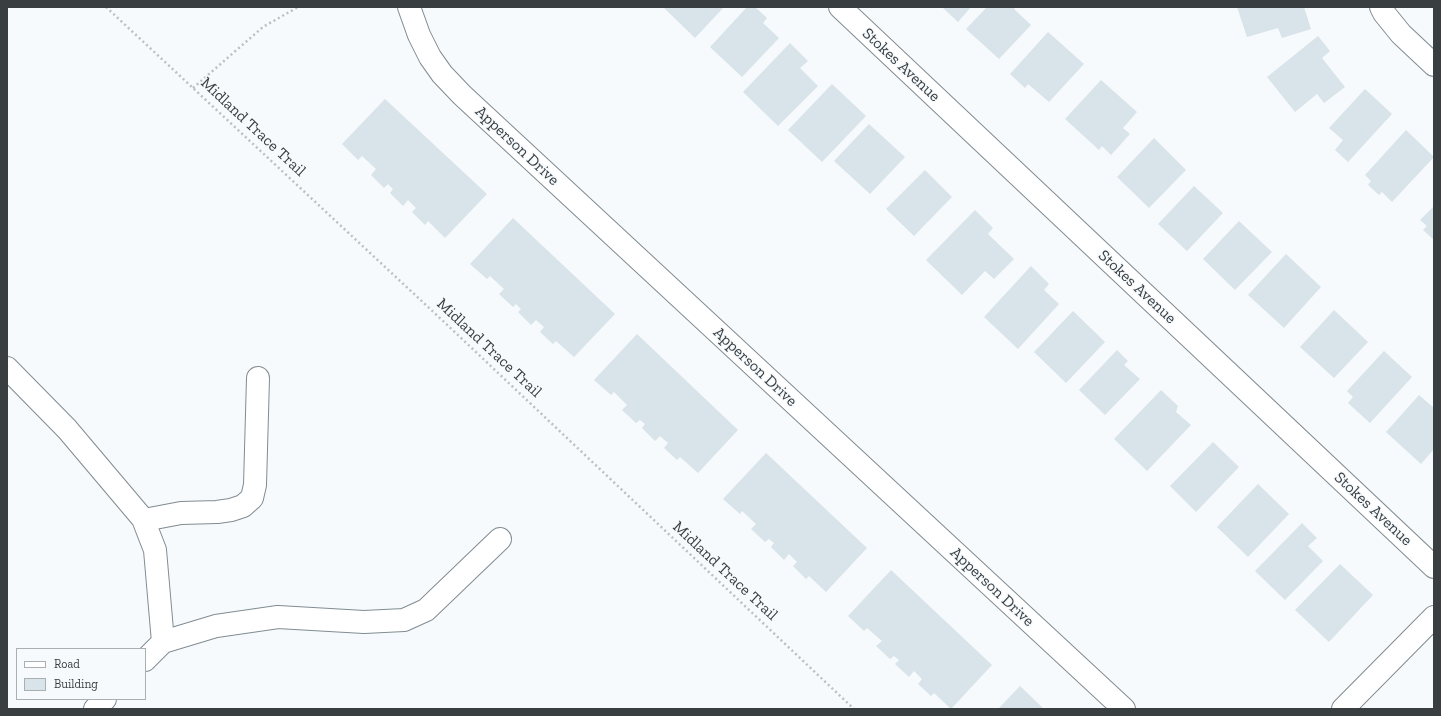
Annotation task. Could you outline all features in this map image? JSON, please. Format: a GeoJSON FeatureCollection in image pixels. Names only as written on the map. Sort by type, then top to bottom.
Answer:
{"type":"FeatureCollection","features":[{"type":"Feature","properties":{"kind":"street","name":"Apperson Drive"},"geometry":{"type":"LineString","coordinates":[[409,7],[430,57],[442,74],[462,95],[1124,709]]}},
{"type":"Feature","properties":{"kind":"street","name":"Stokes Avenue"},"geometry":{"type":"LineString","coordinates":[[840,7],[1434,567]]}},
{"type":"Feature","properties":{"kind":"street"},"geometry":{"type":"LineString","coordinates":[[1381,7],[1401,34],[1434,65]]}},
{"type":"Feature","properties":{"kind":"street"},"geometry":{"type":"LineString","coordinates":[[7,368],[67,429],[144,520],[155,550],[163,642]]}},
{"type":"Feature","properties":{"kind":"street"},"geometry":{"type":"LineString","coordinates":[[144,520],[181,513],[231,510],[243,506],[252,498],[255,485],[258,378]]}},
{"type":"Feature","properties":{"kind":"street"},"geometry":{"type":"LineString","coordinates":[[146,659],[163,642],[216,626],[278,618],[364,622],[404,620],[426,610],[500,539]]}},
{"type":"Feature","properties":{"kind":"street"},"geometry":{"type":"LineString","coordinates":[[1343,709],[1434,616]]}},
{"type":"Feature","properties":{"kind":"street"},"geometry":{"type":"LineString","coordinates":[[95,709],[105,700]]}},
{"type":"Feature","properties":{"kind":"path","name":"Midland Trace Trail"},"geometry":{"type":"LineString","coordinates":[[106,7],[442,320],[854,709]]}},
{"type":"Feature","properties":{"kind":"path"},"geometry":{"type":"LineString","coordinates":[[192,88],[263,27],[292,9],[298,7]]}},
{"type":"Feature","properties":{"kind":"building"},"geometry":{"type":"Polygon","coordinates":[[[663,7],[724,7],[695,38],[663,7]]]}},
{"type":"Feature","properties":{"kind":"building"},"geometry":{"type":"Polygon","coordinates":[[[747,7],[755,7],[767,18],[763,23],[779,38],[742,77],[710,47],[747,7]]]}},
{"type":"Feature","properties":{"kind":"building"},"geometry":{"type":"Polygon","coordinates":[[[942,7],[971,7],[958,22],[942,7]]]}},
{"type":"Feature","properties":{"kind":"building"},"geometry":{"type":"Polygon","coordinates":[[[987,7],[1016,7],[1014,9],[1031,25],[999,59],[966,29],[987,7]]]}},
{"type":"Feature","properties":{"kind":"building"},"geometry":{"type":"Polygon","coordinates":[[[1237,7],[1304,7],[1311,29],[1282,38],[1278,28],[1247,37],[1237,7]]]}},
{"type":"Feature","properties":{"kind":"building"},"geometry":{"type":"Polygon","coordinates":[[[1048,32],[1084,64],[1049,102],[1028,84],[1025,88],[1010,74],[1048,32]]]}},
{"type":"Feature","properties":{"kind":"building"},"geometry":{"type":"Polygon","coordinates":[[[1318,36],[1330,51],[1322,58],[1345,87],[1324,103],[1317,94],[1295,112],[1267,77],[1318,36]]]}},
{"type":"Feature","properties":{"kind":"building"},"geometry":{"type":"Polygon","coordinates":[[[790,43],[808,61],[800,68],[818,86],[778,126],[743,92],[790,43]]]}},
{"type":"Feature","properties":{"kind":"building"},"geometry":{"type":"Polygon","coordinates":[[[1101,80],[1137,112],[1123,128],[1130,134],[1111,155],[1102,146],[1099,150],[1065,119],[1101,80]]]}},
{"type":"Feature","properties":{"kind":"building"},"geometry":{"type":"Polygon","coordinates":[[[832,84],[866,116],[822,162],[788,130],[832,84]]]}},
{"type":"Feature","properties":{"kind":"building"},"geometry":{"type":"Polygon","coordinates":[[[1365,89],[1392,114],[1348,162],[1335,150],[1343,140],[1329,128],[1365,89]]]}},
{"type":"Feature","properties":{"kind":"building"},"geometry":{"type":"Polygon","coordinates":[[[385,99],[487,194],[445,238],[428,221],[425,225],[412,212],[416,208],[408,200],[403,206],[390,193],[393,189],[388,184],[384,188],[371,175],[376,169],[362,156],[358,160],[342,144],[385,99]]]}},
{"type":"Feature","properties":{"kind":"building"},"geometry":{"type":"Polygon","coordinates":[[[869,124],[905,157],[870,194],[834,161],[869,124]]]}},
{"type":"Feature","properties":{"kind":"building"},"geometry":{"type":"Polygon","coordinates":[[[1406,130],[1434,157],[1392,202],[1382,192],[1379,195],[1368,185],[1371,181],[1365,175],[1406,130]]]}},
{"type":"Feature","properties":{"kind":"building"},"geometry":{"type":"Polygon","coordinates":[[[1154,138],[1186,170],[1149,208],[1117,177],[1154,138]]]}},
{"type":"Feature","properties":{"kind":"building"},"geometry":{"type":"Polygon","coordinates":[[[925,170],[952,197],[914,236],[886,209],[925,170]]]}},
{"type":"Feature","properties":{"kind":"building"},"geometry":{"type":"Polygon","coordinates":[[[1194,186],[1223,213],[1187,251],[1158,224],[1194,186]]]}},
{"type":"Feature","properties":{"kind":"building"},"geometry":{"type":"Polygon","coordinates":[[[1434,206],[1434,240],[1423,230],[1427,226],[1420,220],[1434,206]]]}},
{"type":"Feature","properties":{"kind":"building"},"geometry":{"type":"Polygon","coordinates":[[[975,210],[993,228],[988,234],[1014,259],[994,279],[985,271],[962,295],[926,260],[975,210]]]}},
{"type":"Feature","properties":{"kind":"building"},"geometry":{"type":"Polygon","coordinates":[[[513,218],[615,314],[574,357],[556,341],[553,344],[540,332],[544,327],[536,320],[531,325],[518,312],[521,309],[516,304],[513,307],[499,294],[504,289],[490,276],[487,279],[470,264],[513,218]]]}},
{"type":"Feature","properties":{"kind":"building"},"geometry":{"type":"Polygon","coordinates":[[[1239,221],[1272,252],[1235,290],[1203,259],[1239,221]]]}},
{"type":"Feature","properties":{"kind":"building"},"geometry":{"type":"Polygon","coordinates":[[[1286,254],[1321,287],[1284,328],[1248,295],[1286,254]]]}},
{"type":"Feature","properties":{"kind":"building"},"geometry":{"type":"Polygon","coordinates":[[[1031,266],[1049,284],[1044,290],[1059,304],[1018,349],[984,317],[1031,266]]]}},
{"type":"Feature","properties":{"kind":"building"},"geometry":{"type":"Polygon","coordinates":[[[1334,310],[1368,342],[1334,378],[1300,347],[1334,310]]]}},
{"type":"Feature","properties":{"kind":"building"},"geometry":{"type":"Polygon","coordinates":[[[1073,311],[1105,342],[1066,383],[1034,352],[1073,311]]]}},
{"type":"Feature","properties":{"kind":"building"},"geometry":{"type":"Polygon","coordinates":[[[637,334],[738,430],[698,473],[680,457],[677,460],[664,448],[668,443],[660,436],[655,441],[642,428],[645,424],[640,420],[636,423],[622,410],[627,405],[614,392],[611,395],[594,380],[637,334]]]}},
{"type":"Feature","properties":{"kind":"building"},"geometry":{"type":"Polygon","coordinates":[[[1117,350],[1128,361],[1124,365],[1140,379],[1105,415],[1079,390],[1117,350]]]}},
{"type":"Feature","properties":{"kind":"building"},"geometry":{"type":"Polygon","coordinates":[[[1384,351],[1412,377],[1370,423],[1348,403],[1353,397],[1347,391],[1384,351]]]}},
{"type":"Feature","properties":{"kind":"building"},"geometry":{"type":"Polygon","coordinates":[[[1161,390],[1178,406],[1176,412],[1191,425],[1147,471],[1114,439],[1161,390]]]}},
{"type":"Feature","properties":{"kind":"building"},"geometry":{"type":"Polygon","coordinates":[[[1419,395],[1434,408],[1434,449],[1421,464],[1386,432],[1419,395]]]}},
{"type":"Feature","properties":{"kind":"building"},"geometry":{"type":"Polygon","coordinates":[[[1213,442],[1239,467],[1196,512],[1170,486],[1213,442]]]}},
{"type":"Feature","properties":{"kind":"building"},"geometry":{"type":"Polygon","coordinates":[[[766,453],[867,548],[826,592],[809,576],[806,579],[793,566],[797,562],[789,554],[784,560],[771,547],[774,543],[769,539],[765,542],[751,529],[756,524],[742,511],[740,514],[723,499],[766,453]]]}},
{"type":"Feature","properties":{"kind":"building"},"geometry":{"type":"Polygon","coordinates":[[[1258,484],[1289,514],[1248,557],[1217,527],[1258,484]]]}},
{"type":"Feature","properties":{"kind":"building"},"geometry":{"type":"Polygon","coordinates":[[[1302,523],[1317,538],[1308,546],[1323,561],[1285,600],[1255,571],[1302,523]]]}},
{"type":"Feature","properties":{"kind":"building"},"geometry":{"type":"Polygon","coordinates":[[[1340,564],[1373,595],[1329,642],[1295,610],[1340,564]]]}},
{"type":"Feature","properties":{"kind":"building"},"geometry":{"type":"Polygon","coordinates":[[[891,570],[992,665],[951,709],[934,693],[931,696],[918,684],[922,679],[914,671],[909,677],[895,664],[899,660],[894,656],[890,659],[876,646],[882,641],[867,628],[864,631],[848,616],[891,570]]]}},
{"type":"Feature","properties":{"kind":"building"},"geometry":{"type":"Polygon","coordinates":[[[1020,686],[1044,709],[998,709],[1020,686]]]}}]}
